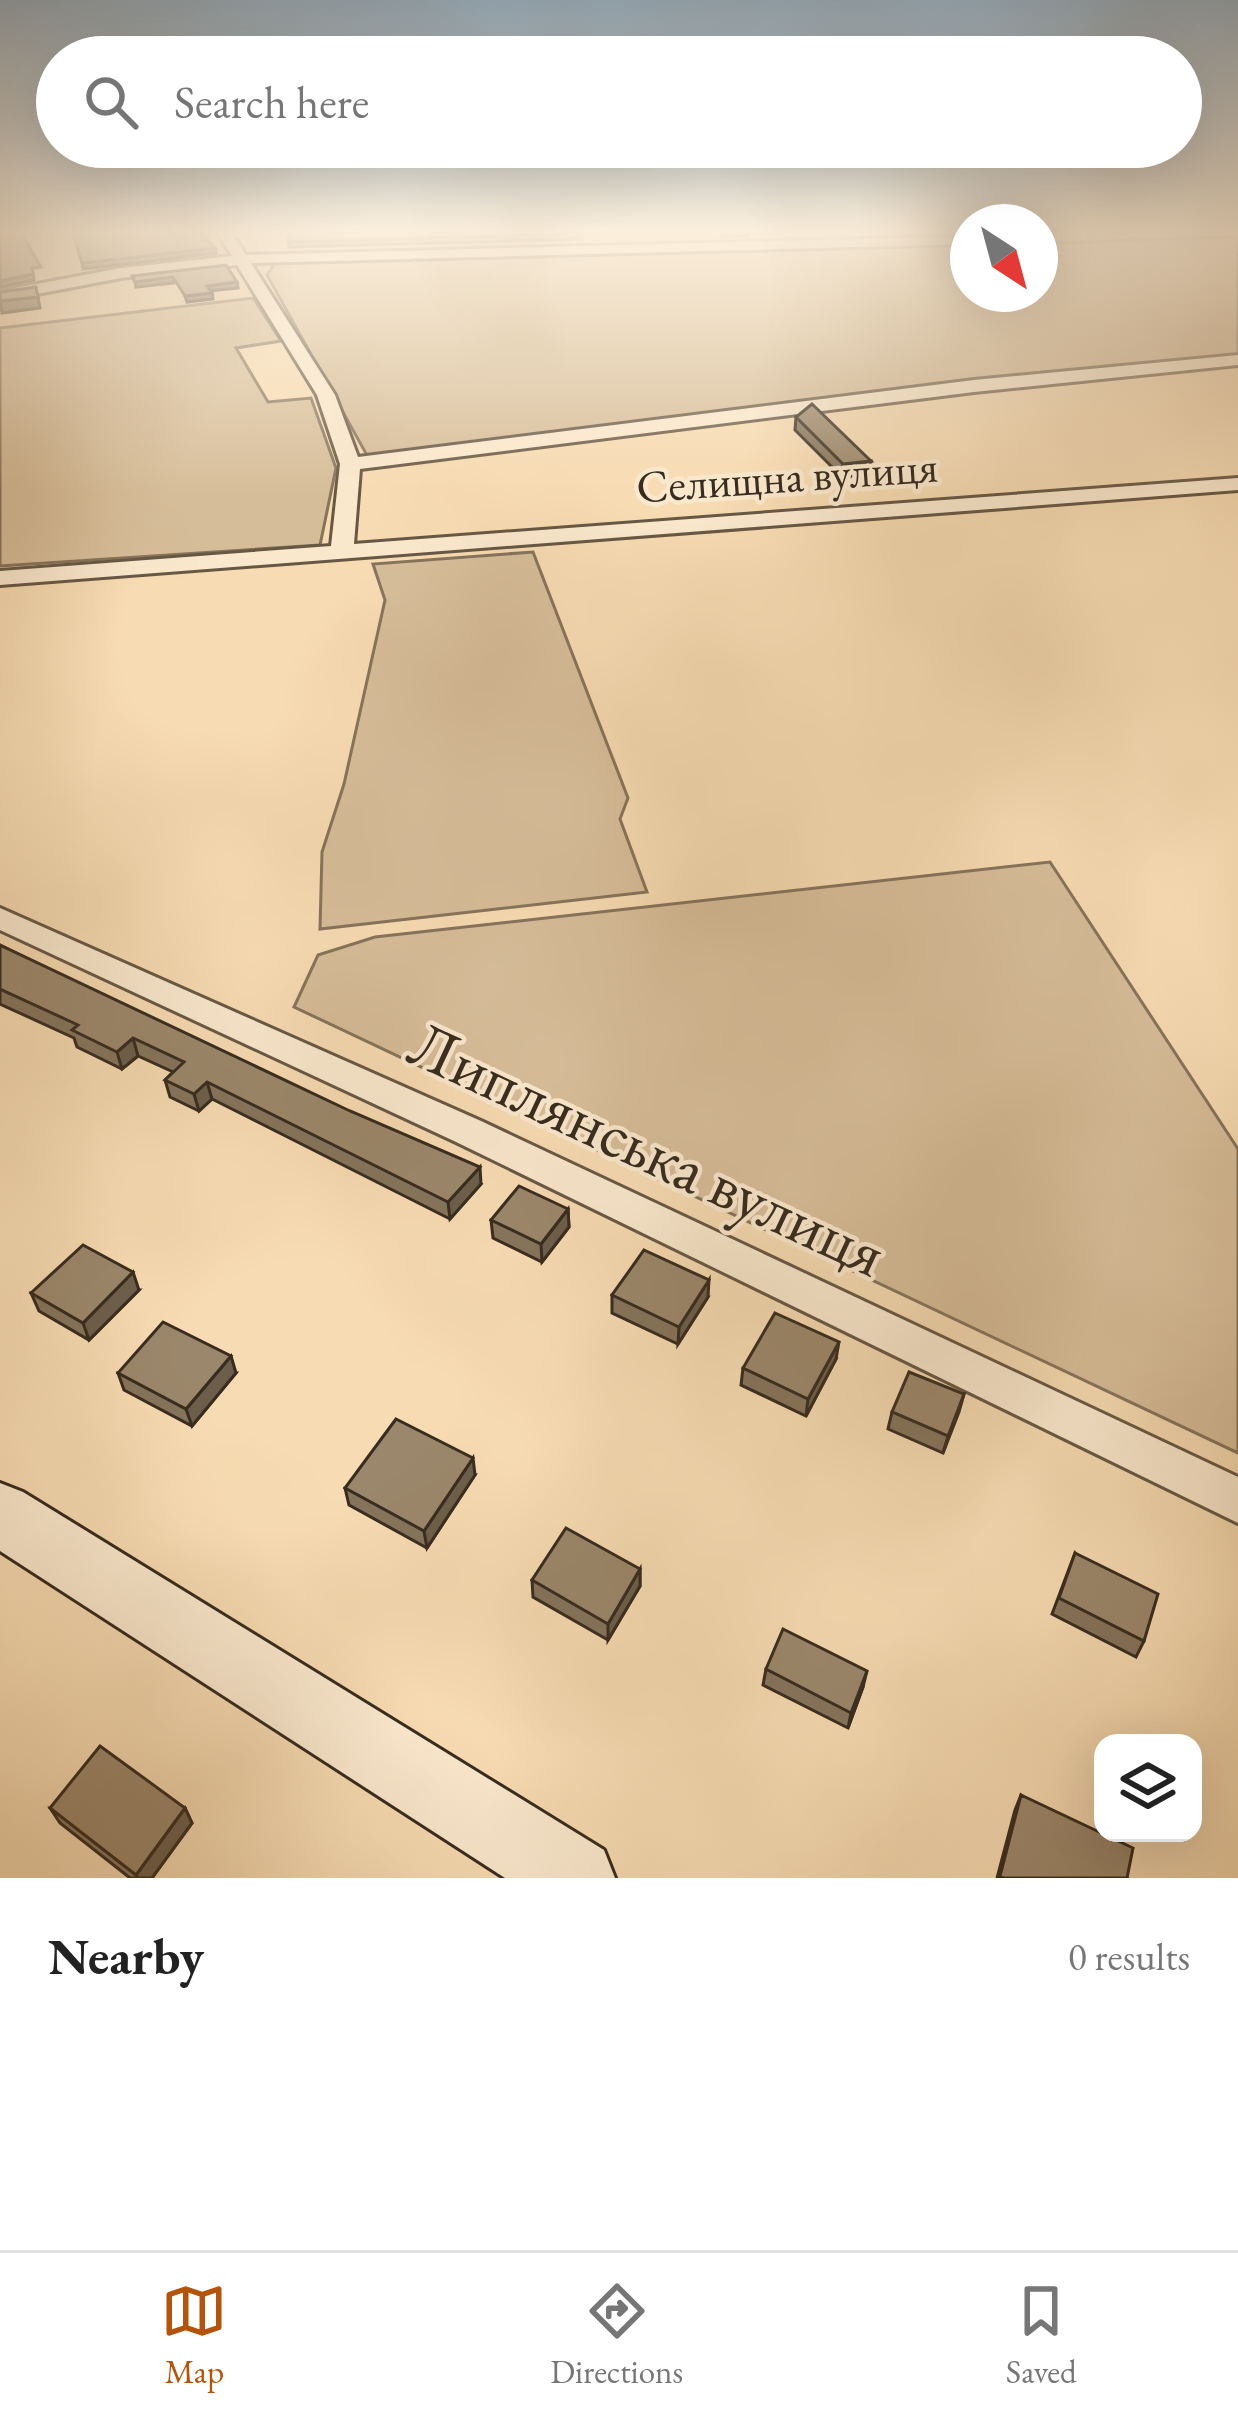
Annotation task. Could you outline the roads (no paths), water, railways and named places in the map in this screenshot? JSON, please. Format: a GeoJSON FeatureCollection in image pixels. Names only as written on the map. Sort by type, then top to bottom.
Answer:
{"type":"FeatureCollection","features":[{"type":"Feature","properties":{"kind":"street"},"geometry":{"type":"LineString","coordinates":[[275,319],[326,395],[350,464],[342,551]]}},
{"type":"Feature","properties":{"kind":"street"},"geometry":{"type":"LineString","coordinates":[[350,464],[974,386],[1238,360]]}},
{"type":"Feature","properties":{"kind":"street","name":"Селищна вулиця"},"geometry":{"type":"LineString","coordinates":[[0,578],[1238,484]]}},
{"type":"Feature","properties":{"kind":"street","name":"Липлянська вулиця"},"geometry":{"type":"LineString","coordinates":[[0,918],[666,1225],[1238,1501]]}},
{"type":"Feature","properties":{"kind":"street"},"geometry":{"type":"LineString","coordinates":[[0,1514],[576,1878]]}}]}
